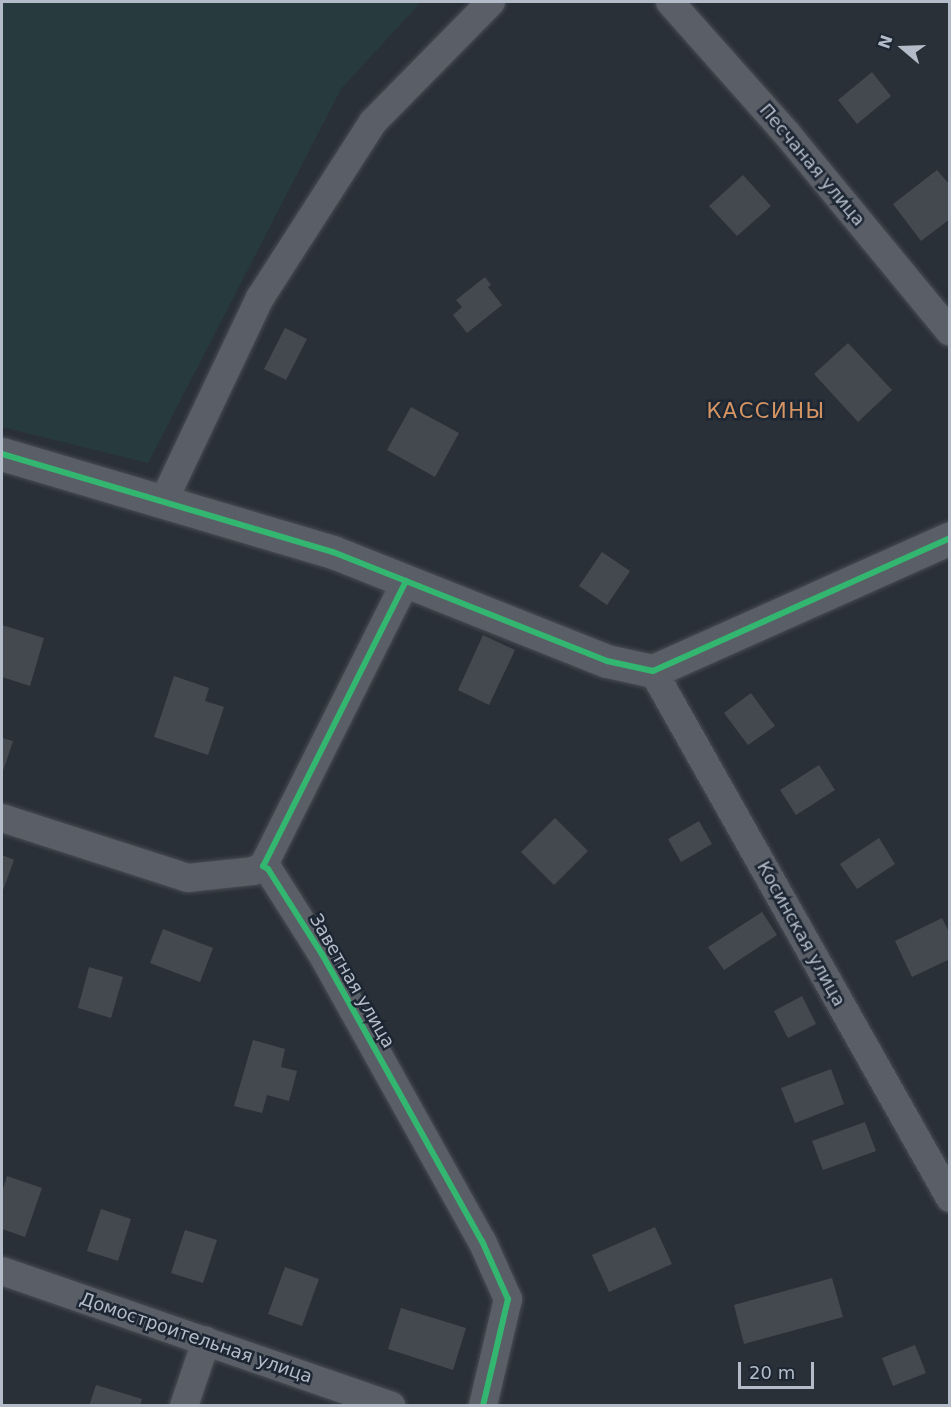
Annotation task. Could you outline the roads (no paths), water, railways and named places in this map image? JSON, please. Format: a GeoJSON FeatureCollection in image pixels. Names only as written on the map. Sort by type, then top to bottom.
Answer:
{"type":"FeatureCollection","features":[{"type":"Feature","properties":{"kind":"street"},"geometry":{"type":"LineString","coordinates":[[163,502],[260,298],[373,122],[491,2]]}},
{"type":"Feature","properties":{"kind":"street","name":"Песчаная улица"},"geometry":{"type":"LineString","coordinates":[[670,2],[787,134],[950,332]]}},
{"type":"Feature","properties":{"kind":"street"},"geometry":{"type":"LineString","coordinates":[[2,454],[333,552],[607,661],[653,671],[950,538]]}},
{"type":"Feature","properties":{"kind":"street"},"geometry":{"type":"LineString","coordinates":[[2,818],[188,878],[253,871],[263,866],[406,581]]}},
{"type":"Feature","properties":{"kind":"street","name":"Косинская улица"},"geometry":{"type":"LineString","coordinates":[[653,671],[950,1198]]}},
{"type":"Feature","properties":{"kind":"street","name":"Заветная улица"},"geometry":{"type":"LineString","coordinates":[[263,866],[268,869],[322,954],[482,1241],[508,1299],[483,1406]]}},
{"type":"Feature","properties":{"kind":"street","name":"Домостроительная улица"},"geometry":{"type":"LineString","coordinates":[[2,1271],[391,1406]]}},
{"type":"Feature","properties":{"kind":"street"},"geometry":{"type":"LineString","coordinates":[[184,1406],[206,1341]]}},
{"type":"Feature","properties":{"kind":"district","name":"КАССИНЫ"},"geometry":{"type":"Point","coordinates":[766,411]}}]}
